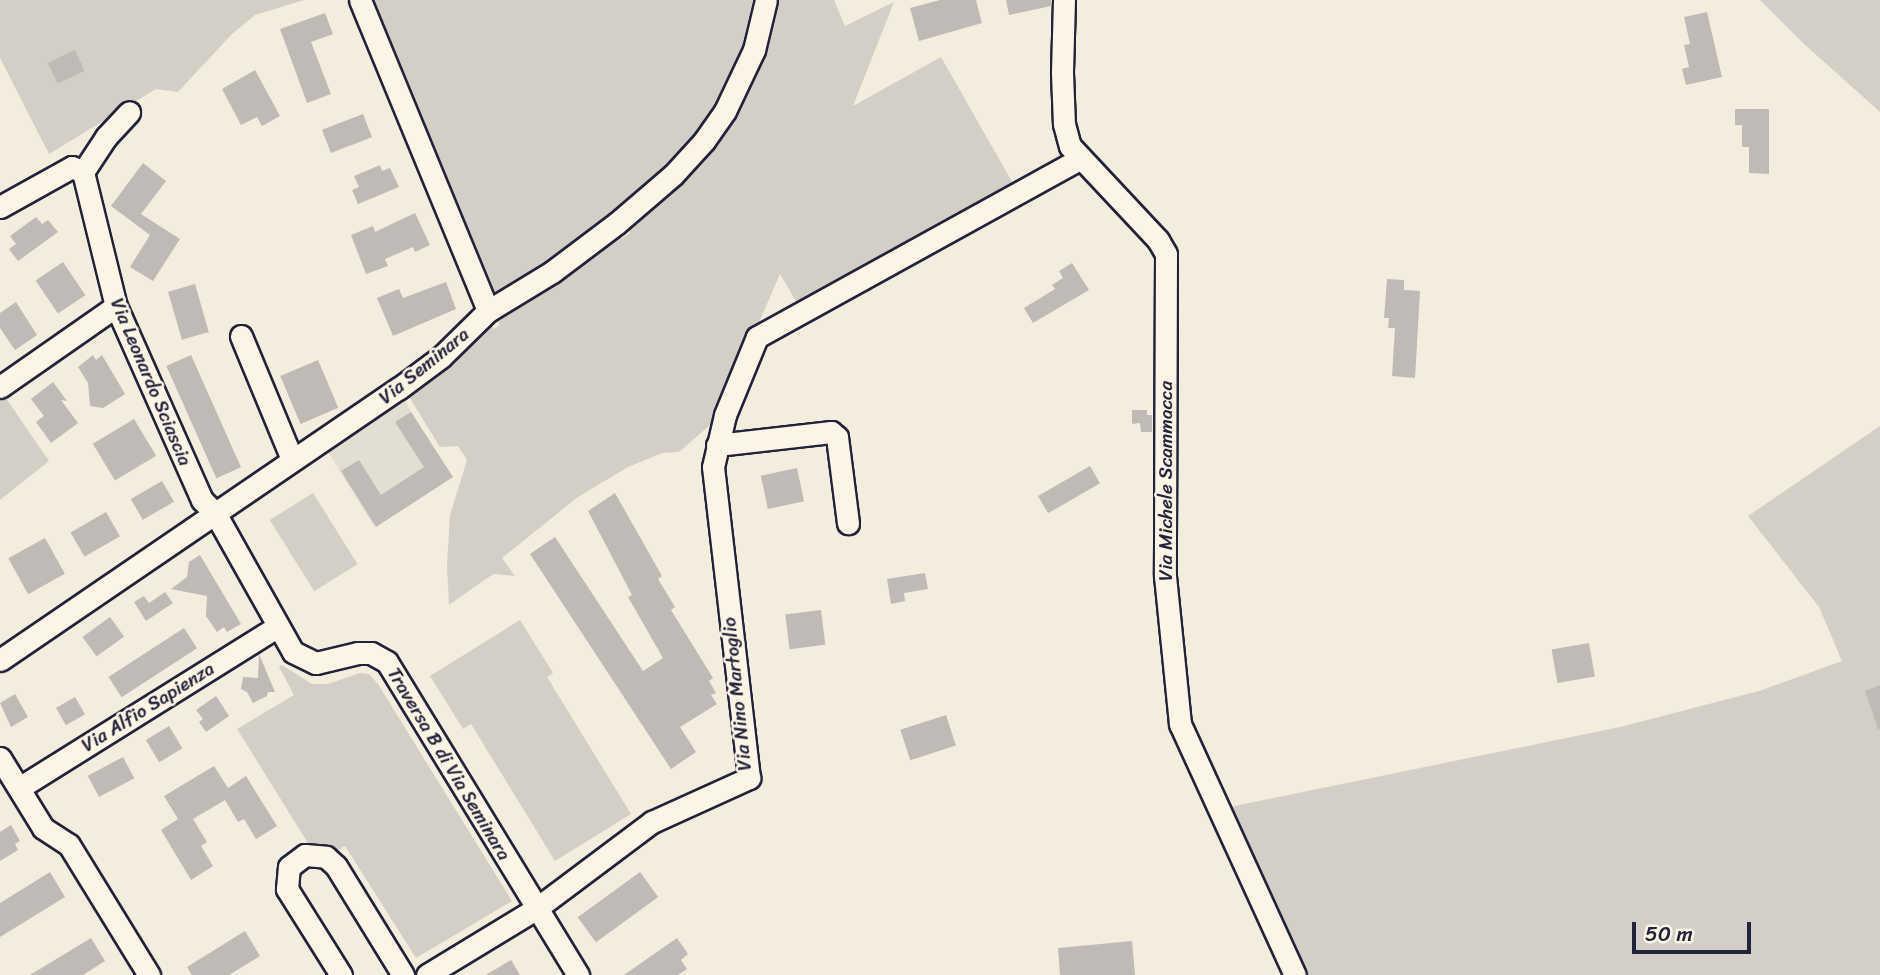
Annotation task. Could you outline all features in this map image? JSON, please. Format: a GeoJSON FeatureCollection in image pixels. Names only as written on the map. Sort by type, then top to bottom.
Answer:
{"type":"FeatureCollection","features":[{"type":"Feature","properties":{"kind":"street"},"geometry":{"type":"LineString","coordinates":[[360,0],[488,311]]}},
{"type":"Feature","properties":{"kind":"street","name":"Via Seminara"},"geometry":{"type":"LineString","coordinates":[[0,660],[419,373],[488,311],[552,272],[617,223],[673,175],[704,141],[725,111],[754,50],[766,0]]}},
{"type":"Feature","properties":{"kind":"street","name":"Via Michele Scammacca"},"geometry":{"type":"LineString","coordinates":[[1064,0],[1064,124],[1070,146],[1079,159],[1158,240],[1166,254],[1166,576],[1180,724],[1295,975]]}},
{"type":"Feature","properties":{"kind":"street"},"geometry":{"type":"LineString","coordinates":[[0,207],[72,167],[83,172],[106,137],[129,112]]}},
{"type":"Feature","properties":{"kind":"street"},"geometry":{"type":"LineString","coordinates":[[848,523],[837,438],[831,432],[717,445],[725,415],[757,337],[1079,159]]}},
{"type":"Feature","properties":{"kind":"street","name":"Via Leonardo Sciascia"},"geometry":{"type":"LineString","coordinates":[[83,172],[116,306],[202,500],[215,513]]}},
{"type":"Feature","properties":{"kind":"street"},"geometry":{"type":"LineString","coordinates":[[0,387],[116,306]]}},
{"type":"Feature","properties":{"kind":"street"},"geometry":{"type":"LineString","coordinates":[[241,336],[292,460]]}},
{"type":"Feature","properties":{"kind":"street","name":"Via Nino Martoglio"},"geometry":{"type":"LineString","coordinates":[[427,975],[537,908],[652,822],[749,778],[712,467],[717,445]]}},
{"type":"Feature","properties":{"kind":"street","name":"Traversa B di Via Seminara"},"geometry":{"type":"LineString","coordinates":[[215,513],[293,652],[316,663],[358,653],[371,653],[387,662],[537,908]]}},
{"type":"Feature","properties":{"kind":"street","name":"Via Alfio Sapienza"},"geometry":{"type":"LineString","coordinates":[[19,788],[278,626]]}},
{"type":"Feature","properties":{"kind":"street"},"geometry":{"type":"LineString","coordinates":[[0,758],[43,828],[69,845],[149,975]]}},
{"type":"Feature","properties":{"kind":"street"},"geometry":{"type":"LineString","coordinates":[[341,975],[287,889],[289,867],[305,855],[326,857],[335,866],[403,975]]}},
{"type":"Feature","properties":{"kind":"street"},"geometry":{"type":"LineString","coordinates":[[537,908],[578,975]]}},
{"type":"Feature","properties":{"kind":"shaded area"},"geometry":{"type":"Polygon","coordinates":[[[0,0],[304,0],[255,15],[232,34],[178,92],[156,89],[49,154],[0,58],[0,0]]]}},
{"type":"Feature","properties":{"kind":"shaded area"},"geometry":{"type":"Polygon","coordinates":[[[374,0],[757,0],[755,29],[713,115],[675,162],[573,249],[498,300],[374,0]]]}},
{"type":"Feature","properties":{"kind":"shaded area"},"geometry":{"type":"Polygon","coordinates":[[[772,0],[834,0],[845,26],[894,2],[853,106],[941,57],[1015,187],[800,308],[780,274],[717,419],[679,452],[662,453],[628,467],[578,497],[502,558],[515,576],[493,574],[449,605],[447,566],[450,515],[467,460],[458,446],[440,447],[406,392],[488,322],[494,329],[500,325],[494,316],[610,235],[621,239],[630,233],[628,221],[690,171],[772,0]]]}},
{"type":"Feature","properties":{"kind":"shaded area"},"geometry":{"type":"Polygon","coordinates":[[[1760,0],[1880,0],[1880,112],[1803,43],[1760,0]]]}},
{"type":"Feature","properties":{"kind":"shaded area"},"geometry":{"type":"Polygon","coordinates":[[[3,394],[49,461],[0,500],[0,396],[3,394]]]}},
{"type":"Feature","properties":{"kind":"shaded area"},"geometry":{"type":"Polygon","coordinates":[[[404,400],[452,477],[374,526],[326,449],[404,400]]]}},
{"type":"Feature","properties":{"kind":"shaded area"},"geometry":{"type":"Polygon","coordinates":[[[1880,426],[1880,975],[1304,975],[1225,808],[1620,727],[1759,691],[1842,661],[1819,607],[1748,516],[1880,426]]]}},
{"type":"Feature","properties":{"kind":"shaded area"},"geometry":{"type":"Polygon","coordinates":[[[313,493],[358,564],[314,591],[270,520],[313,493]]]}},
{"type":"Feature","properties":{"kind":"shaded area"},"geometry":{"type":"Polygon","coordinates":[[[520,620],[553,673],[547,677],[631,814],[555,861],[471,724],[463,729],[430,676],[520,620]]]}},
{"type":"Feature","properties":{"kind":"shaded area"},"geometry":{"type":"Polygon","coordinates":[[[282,665],[312,684],[328,684],[360,673],[369,674],[378,684],[512,901],[416,958],[345,846],[334,852],[308,843],[237,729],[294,695],[279,667],[282,665]]]}},
{"type":"Feature","properties":{"kind":"building"},"geometry":{"type":"Polygon","coordinates":[[[940,0],[976,0],[982,23],[919,41],[910,8],[940,0]]]}},
{"type":"Feature","properties":{"kind":"building"},"geometry":{"type":"Polygon","coordinates":[[[1006,0],[1051,0],[1051,6],[1009,15],[1006,0]]]}},
{"type":"Feature","properties":{"kind":"building"},"geometry":{"type":"Polygon","coordinates":[[[1707,12],[1722,77],[1686,85],[1682,69],[1689,67],[1684,45],[1690,44],[1684,17],[1707,12]]]}},
{"type":"Feature","properties":{"kind":"building"},"geometry":{"type":"Polygon","coordinates":[[[325,13],[333,34],[311,42],[331,94],[307,103],[280,29],[325,13]]]}},
{"type":"Feature","properties":{"kind":"building"},"geometry":{"type":"Polygon","coordinates":[[[75,50],[85,71],[58,84],[48,63],[75,50]]]}},
{"type":"Feature","properties":{"kind":"building"},"geometry":{"type":"Polygon","coordinates":[[[255,70],[280,116],[262,126],[257,117],[241,125],[222,89],[255,70]]]}},
{"type":"Feature","properties":{"kind":"building"},"geometry":{"type":"Polygon","coordinates":[[[1735,109],[1769,109],[1769,174],[1749,173],[1749,147],[1742,147],[1742,125],[1735,125],[1735,109]]]}},
{"type":"Feature","properties":{"kind":"building"},"geometry":{"type":"Polygon","coordinates":[[[363,114],[372,137],[331,153],[322,130],[363,114]]]}},
{"type":"Feature","properties":{"kind":"building"},"geometry":{"type":"Polygon","coordinates":[[[143,163],[166,181],[141,214],[180,239],[153,281],[130,267],[150,235],[111,206],[143,163]]]}},
{"type":"Feature","properties":{"kind":"building"},"geometry":{"type":"Polygon","coordinates":[[[380,165],[382,171],[390,168],[399,187],[358,204],[352,190],[359,187],[354,176],[380,165]]]}},
{"type":"Feature","properties":{"kind":"building"},"geometry":{"type":"Polygon","coordinates":[[[415,213],[430,245],[415,252],[413,247],[385,259],[388,266],[366,274],[351,235],[373,226],[375,232],[415,213]]]}},
{"type":"Feature","properties":{"kind":"building"},"geometry":{"type":"Polygon","coordinates":[[[36,217],[42,224],[48,220],[58,232],[18,261],[9,249],[16,244],[10,236],[36,217]]]}},
{"type":"Feature","properties":{"kind":"building"},"geometry":{"type":"Polygon","coordinates":[[[63,262],[85,295],[58,314],[36,280],[63,262]]]}},
{"type":"Feature","properties":{"kind":"building"},"geometry":{"type":"Polygon","coordinates":[[[1072,263],[1089,290],[1033,323],[1024,308],[1055,289],[1052,285],[1063,278],[1059,271],[1072,263]]]}},
{"type":"Feature","properties":{"kind":"building"},"geometry":{"type":"Polygon","coordinates":[[[1387,279],[1404,280],[1404,290],[1420,291],[1415,378],[1392,376],[1395,328],[1388,328],[1389,318],[1384,318],[1387,279]]]}},
{"type":"Feature","properties":{"kind":"building"},"geometry":{"type":"Polygon","coordinates":[[[446,282],[456,309],[393,336],[377,298],[399,289],[403,298],[446,282]]]}},
{"type":"Feature","properties":{"kind":"building"},"geometry":{"type":"Polygon","coordinates":[[[195,284],[209,332],[182,340],[168,292],[195,284]]]}},
{"type":"Feature","properties":{"kind":"building"},"geometry":{"type":"Polygon","coordinates":[[[16,302],[37,335],[15,350],[0,328],[0,313],[16,302]]]}},
{"type":"Feature","properties":{"kind":"building"},"geometry":{"type":"Polygon","coordinates":[[[93,355],[96,360],[102,355],[125,394],[103,408],[90,406],[88,383],[78,367],[93,355]]]}},
{"type":"Feature","properties":{"kind":"building"},"geometry":{"type":"Polygon","coordinates":[[[191,355],[241,467],[216,478],[166,366],[191,355]]]}},
{"type":"Feature","properties":{"kind":"building"},"geometry":{"type":"Polygon","coordinates":[[[318,360],[338,408],[301,424],[280,376],[318,360]]]}},
{"type":"Feature","properties":{"kind":"building"},"geometry":{"type":"Polygon","coordinates":[[[53,382],[67,401],[61,400],[78,423],[51,443],[36,422],[44,416],[31,399],[53,382]]]}},
{"type":"Feature","properties":{"kind":"building"},"geometry":{"type":"Polygon","coordinates":[[[1132,410],[1147,410],[1147,415],[1152,415],[1152,432],[1141,432],[1140,423],[1132,424],[1132,410]]]}},
{"type":"Feature","properties":{"kind":"building"},"geometry":{"type":"Polygon","coordinates":[[[411,412],[453,477],[376,527],[341,471],[359,460],[381,495],[424,467],[395,422],[411,412]]]}},
{"type":"Feature","properties":{"kind":"building"},"geometry":{"type":"Polygon","coordinates":[[[134,419],[156,456],[115,481],[93,444],[134,419]]]}},
{"type":"Feature","properties":{"kind":"building"},"geometry":{"type":"Polygon","coordinates":[[[1090,466],[1100,483],[1048,513],[1038,496],[1090,466]]]}},
{"type":"Feature","properties":{"kind":"building"},"geometry":{"type":"Polygon","coordinates":[[[797,468],[804,501],[768,509],[761,476],[797,468]]]}},
{"type":"Feature","properties":{"kind":"building"},"geometry":{"type":"Polygon","coordinates":[[[162,481],[174,502],[143,520],[131,499],[162,481]]]}},
{"type":"Feature","properties":{"kind":"building"},"geometry":{"type":"Polygon","coordinates":[[[615,493],[662,576],[658,579],[675,607],[671,610],[713,678],[709,681],[716,693],[711,695],[717,704],[680,727],[696,752],[671,769],[530,554],[555,537],[643,671],[663,658],[628,597],[632,595],[588,511],[615,493]]]}},
{"type":"Feature","properties":{"kind":"building"},"geometry":{"type":"Polygon","coordinates":[[[106,512],[120,536],[84,557],[70,532],[106,512]]]}},
{"type":"Feature","properties":{"kind":"building"},"geometry":{"type":"Polygon","coordinates":[[[45,538],[65,574],[28,594],[8,558],[45,538]]]}},
{"type":"Feature","properties":{"kind":"building"},"geometry":{"type":"Polygon","coordinates":[[[200,555],[241,624],[227,632],[224,627],[217,632],[206,616],[207,596],[171,589],[187,577],[189,562],[200,555]]]}},
{"type":"Feature","properties":{"kind":"building"},"geometry":{"type":"Polygon","coordinates":[[[925,573],[928,589],[904,593],[905,601],[891,604],[887,579],[925,573]]]}},
{"type":"Feature","properties":{"kind":"building"},"geometry":{"type":"Polygon","coordinates":[[[165,592],[173,603],[146,621],[134,602],[144,596],[149,603],[165,592]]]}},
{"type":"Feature","properties":{"kind":"building"},"geometry":{"type":"Polygon","coordinates":[[[821,610],[825,645],[790,649],[785,614],[821,610]]]}},
{"type":"Feature","properties":{"kind":"building"},"geometry":{"type":"Polygon","coordinates":[[[110,617],[124,636],[97,656],[82,637],[110,617]]]}},
{"type":"Feature","properties":{"kind":"building"},"geometry":{"type":"Polygon","coordinates":[[[184,628],[197,648],[122,697],[109,677],[184,628]]]}},
{"type":"Feature","properties":{"kind":"building"},"geometry":{"type":"Polygon","coordinates":[[[1589,643],[1595,676],[1557,683],[1552,650],[1589,643]]]}},
{"type":"Feature","properties":{"kind":"building"},"geometry":{"type":"Polygon","coordinates":[[[259,654],[275,692],[268,692],[267,696],[253,703],[247,692],[241,689],[243,677],[258,678],[259,654]]]}},
{"type":"Feature","properties":{"kind":"building"},"geometry":{"type":"Polygon","coordinates":[[[1880,685],[1880,729],[1878,729],[1865,691],[1880,685]]]}},
{"type":"Feature","properties":{"kind":"building"},"geometry":{"type":"Polygon","coordinates":[[[15,694],[28,717],[11,727],[0,703],[15,694]]]}},
{"type":"Feature","properties":{"kind":"building"},"geometry":{"type":"Polygon","coordinates":[[[216,696],[229,716],[206,732],[199,722],[203,719],[196,710],[216,696]]]}},
{"type":"Feature","properties":{"kind":"building"},"geometry":{"type":"Polygon","coordinates":[[[75,697],[85,714],[66,725],[56,708],[75,697]]]}},
{"type":"Feature","properties":{"kind":"building"},"geometry":{"type":"Polygon","coordinates":[[[946,715],[956,745],[910,760],[900,730],[946,715]]]}},
{"type":"Feature","properties":{"kind":"building"},"geometry":{"type":"Polygon","coordinates":[[[169,726],[182,748],[159,762],[146,740],[169,726]]]}},
{"type":"Feature","properties":{"kind":"building"},"geometry":{"type":"Polygon","coordinates":[[[123,757],[134,778],[99,797],[88,776],[123,757]]]}},
{"type":"Feature","properties":{"kind":"building"},"geometry":{"type":"Polygon","coordinates":[[[214,766],[228,788],[246,776],[277,826],[256,839],[244,819],[238,822],[225,800],[193,819],[207,842],[201,846],[213,866],[191,880],[161,830],[178,819],[164,796],[214,766]]]}},
{"type":"Feature","properties":{"kind":"building"},"geometry":{"type":"Polygon","coordinates":[[[11,825],[20,841],[15,844],[18,850],[0,861],[0,832],[11,825]]]}},
{"type":"Feature","properties":{"kind":"building"},"geometry":{"type":"Polygon","coordinates":[[[50,872],[65,897],[0,937],[0,903],[50,872]]]}},
{"type":"Feature","properties":{"kind":"building"},"geometry":{"type":"Polygon","coordinates":[[[640,872],[658,897],[596,942],[578,917],[640,872]]]}},
{"type":"Feature","properties":{"kind":"building"},"geometry":{"type":"Polygon","coordinates":[[[245,931],[260,956],[229,975],[192,975],[187,967],[245,931]]]}},
{"type":"Feature","properties":{"kind":"building"},"geometry":{"type":"Polygon","coordinates":[[[91,938],[105,961],[83,975],[30,975],[91,938]]]}},
{"type":"Feature","properties":{"kind":"building"},"geometry":{"type":"Polygon","coordinates":[[[677,938],[688,954],[681,960],[687,969],[678,975],[624,975],[677,938]]]}},
{"type":"Feature","properties":{"kind":"building"},"geometry":{"type":"Polygon","coordinates":[[[1132,941],[1135,975],[1060,975],[1058,948],[1132,941]]]}},
{"type":"Feature","properties":{"kind":"building"},"geometry":{"type":"Polygon","coordinates":[[[511,960],[520,975],[486,975],[511,960]]]}}]}
